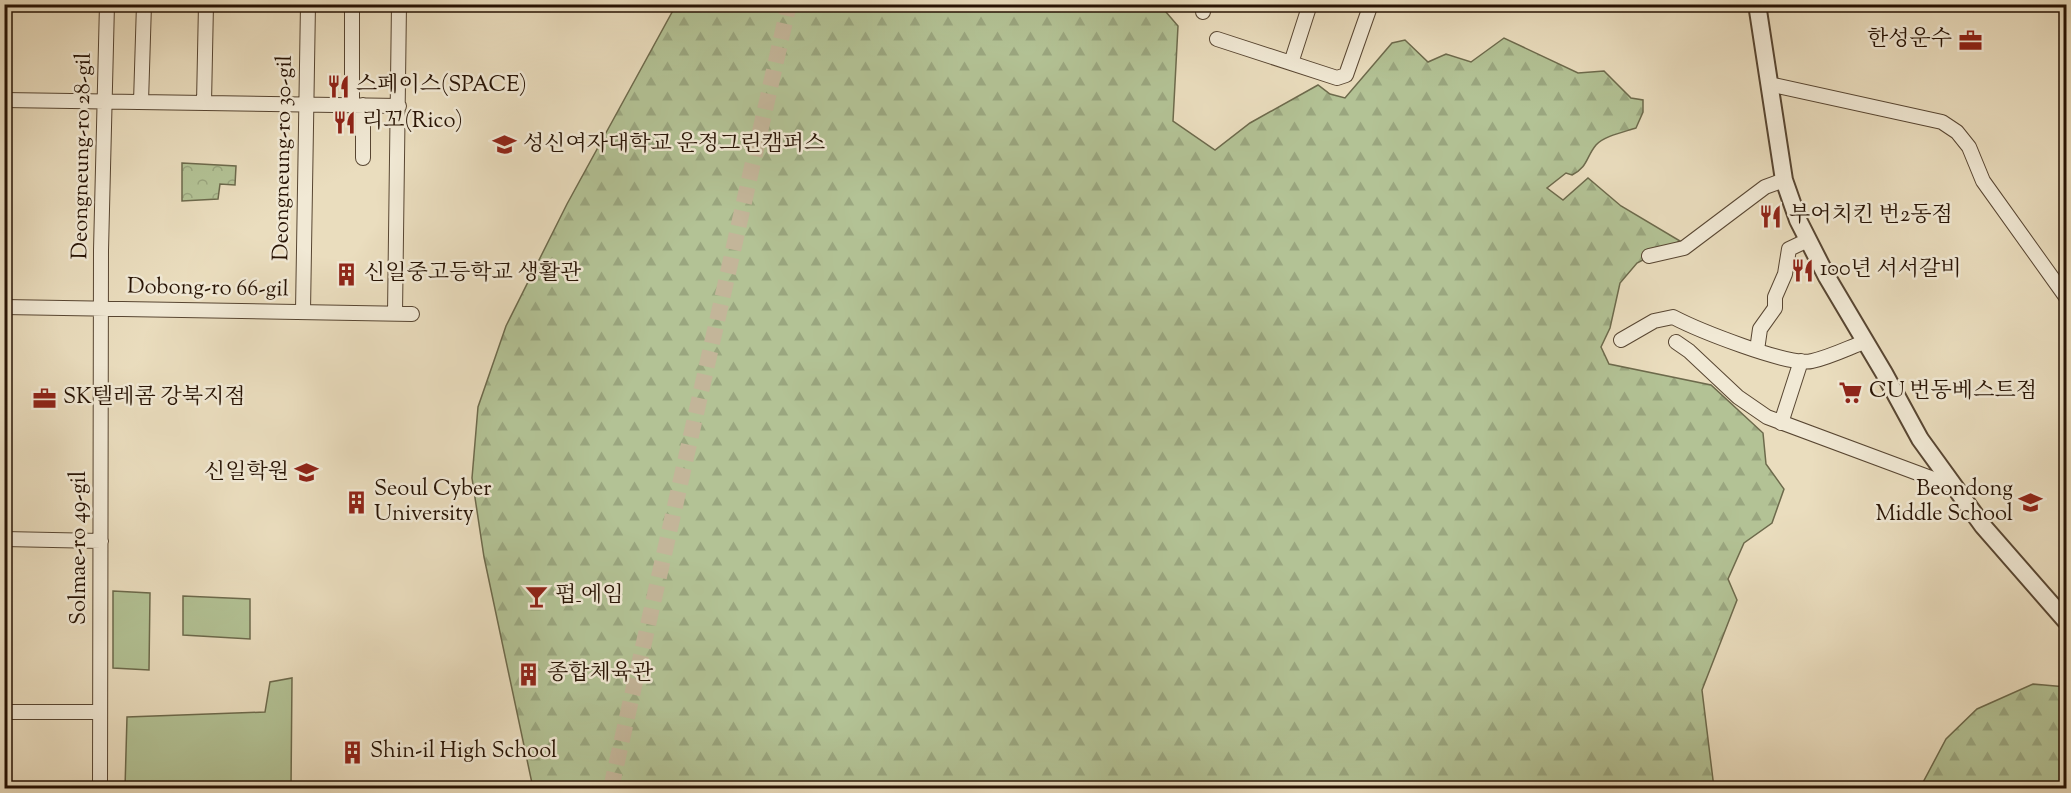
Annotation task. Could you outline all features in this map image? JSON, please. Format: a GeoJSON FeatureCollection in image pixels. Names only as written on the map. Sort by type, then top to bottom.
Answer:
{"type":"FeatureCollection","features":[{"type":"Feature","properties":{"kind":"street","name":"Deongneung-ro 28-gil"},"geometry":{"type":"LineString","coordinates":[[102,309],[106,4]]}},
{"type":"Feature","properties":{"kind":"street"},"geometry":{"type":"LineString","coordinates":[[141,102],[144,4]]}},
{"type":"Feature","properties":{"kind":"street"},"geometry":{"type":"LineString","coordinates":[[204,103],[206,4]]}},
{"type":"Feature","properties":{"kind":"street","name":"Deongneung-ro 30-gil"},"geometry":{"type":"LineString","coordinates":[[303,311],[308,4]]}},
{"type":"Feature","properties":{"kind":"street"},"geometry":{"type":"LineString","coordinates":[[352,4],[357,105],[363,158]]}},
{"type":"Feature","properties":{"kind":"street"},"geometry":{"type":"LineString","coordinates":[[395,313],[399,4]]}},
{"type":"Feature","properties":{"kind":"street"},"geometry":{"type":"LineString","coordinates":[[1291,63],[1310,4]]}},
{"type":"Feature","properties":{"kind":"street"},"geometry":{"type":"LineString","coordinates":[[1217,39],[1337,78],[1346,75],[1371,4]]}},
{"type":"Feature","properties":{"kind":"street"},"geometry":{"type":"LineString","coordinates":[[1757,4],[1784,180],[1798,220],[1808,240],[1920,440],[1983,526],[2067,621]]}},
{"type":"Feature","properties":{"kind":"street"},"geometry":{"type":"LineString","coordinates":[[1769,84],[1942,122],[1957,132],[1969,147],[1983,181],[2067,297]]}},
{"type":"Feature","properties":{"kind":"street"},"geometry":{"type":"LineString","coordinates":[[4,100],[399,106]]}},
{"type":"Feature","properties":{"kind":"street"},"geometry":{"type":"LineString","coordinates":[[1649,256],[1684,248],[1765,187],[1784,180]]}},
{"type":"Feature","properties":{"kind":"street"},"geometry":{"type":"LineString","coordinates":[[1757,350],[1760,329],[1775,308],[1775,297],[1785,274],[1789,249],[1808,240]]}},
{"type":"Feature","properties":{"kind":"street","name":"Dobong-ro 66-gil"},"geometry":{"type":"LineString","coordinates":[[4,307],[412,314]]}},
{"type":"Feature","properties":{"kind":"street","name":"Solmae-ro 49-gil"},"geometry":{"type":"LineString","coordinates":[[99,789],[102,309]]}},
{"type":"Feature","properties":{"kind":"street"},"geometry":{"type":"LineString","coordinates":[[1622,340],[1654,321],[1673,317],[1695,329],[1788,360],[1801,362],[1811,362],[1864,342]]}},
{"type":"Feature","properties":{"kind":"street"},"geometry":{"type":"LineString","coordinates":[[1676,342],[1689,351],[1737,397],[1767,417],[1955,487]]}},
{"type":"Feature","properties":{"kind":"street"},"geometry":{"type":"LineString","coordinates":[[1781,423],[1801,362]]}},
{"type":"Feature","properties":{"kind":"street"},"geometry":{"type":"LineString","coordinates":[[4,538],[101,541]]}},
{"type":"Feature","properties":{"kind":"street"},"geometry":{"type":"LineString","coordinates":[[4,712],[100,712]]}},
{"type":"Feature","properties":{"kind":"green space"},"geometry":{"type":"Polygon","coordinates":[[[676,5],[1160,5],[1178,26],[1173,121],[1215,150],[1250,123],[1318,85],[1330,94],[1345,98],[1392,43],[1405,40],[1428,62],[1446,54],[1471,62],[1504,38],[1578,73],[1604,71],[1631,98],[1643,100],[1643,112],[1636,128],[1604,139],[1596,145],[1581,169],[1572,175],[1566,173],[1547,188],[1563,200],[1588,178],[1621,206],[1680,241],[1637,263],[1620,283],[1610,328],[1601,347],[1609,364],[1711,385],[1763,433],[1766,464],[1784,489],[1772,523],[1744,543],[1728,579],[1737,600],[1702,690],[1714,788],[533,788],[484,557],[472,478],[478,407],[506,326],[567,204],[676,5]]]}},
{"type":"Feature","properties":{"kind":"green space"},"geometry":{"type":"Polygon","coordinates":[[[182,163],[236,166],[235,185],[220,184],[218,199],[182,201],[182,163]]]}},
{"type":"Feature","properties":{"kind":"green space"},"geometry":{"type":"Polygon","coordinates":[[[113,591],[150,593],[149,670],[113,668],[113,591]]]}},
{"type":"Feature","properties":{"kind":"green space"},"geometry":{"type":"Polygon","coordinates":[[[183,596],[250,599],[250,639],[183,635],[183,596]]]}},
{"type":"Feature","properties":{"kind":"green space"},"geometry":{"type":"Polygon","coordinates":[[[292,678],[291,788],[125,788],[127,717],[265,712],[270,682],[292,678]]]}},
{"type":"Feature","properties":{"kind":"green space"},"geometry":{"type":"Polygon","coordinates":[[[2033,684],[2066,687],[2066,788],[1920,788],[1946,739],[1977,709],[2033,684]]]}},
{"type":"Feature","properties":{"kind":"tunnel"},"geometry":{"type":"LineString","coordinates":[[611,788],[789,4]]}},
{"type":"Feature","properties":{"kind":"place","name":"한성운수"},"geometry":{"type":"Point","coordinates":[1970,40]}},
{"type":"Feature","properties":{"kind":"place","name":"스페이스(SPACE)"},"geometry":{"type":"Point","coordinates":[338,86]}},
{"type":"Feature","properties":{"kind":"place","name":"리꼬(Rico)"},"geometry":{"type":"Point","coordinates":[344,122]}},
{"type":"Feature","properties":{"kind":"place","name":"성신여자대학교 운정그린캠퍼스"},"geometry":{"type":"Point","coordinates":[505,145]}},
{"type":"Feature","properties":{"kind":"place","name":"부어치킨 번2동점"},"geometry":{"type":"Point","coordinates":[1771,216]}},
{"type":"Feature","properties":{"kind":"place","name":"100년 서서갈비"},"geometry":{"type":"Point","coordinates":[1802,270]}},
{"type":"Feature","properties":{"kind":"place","name":"신일중고등학교 생활관"},"geometry":{"type":"Point","coordinates":[346,274]}},
{"type":"Feature","properties":{"kind":"place","name":"CU 번동베스트점"},"geometry":{"type":"Point","coordinates":[1851,392]}},
{"type":"Feature","properties":{"kind":"place","name":"SK텔레콤 강북지점"},"geometry":{"type":"Point","coordinates":[45,398]}},
{"type":"Feature","properties":{"kind":"place","name":"신일학원"},"geometry":{"type":"Point","coordinates":[307,473]}},
{"type":"Feature","properties":{"kind":"place","name":"Seoul Cyber University"},"geometry":{"type":"Point","coordinates":[356,503]}},
{"type":"Feature","properties":{"kind":"place","name":"Beondong Middle School"},"geometry":{"type":"Point","coordinates":[2031,503]}},
{"type":"Feature","properties":{"kind":"place","name":"펍_에임"},"geometry":{"type":"Point","coordinates":[537,596]}},
{"type":"Feature","properties":{"kind":"place","name":"종합체육관"},"geometry":{"type":"Point","coordinates":[529,674]}},
{"type":"Feature","properties":{"kind":"place","name":"Shin-il High School"},"geometry":{"type":"Point","coordinates":[352,752]}}]}
